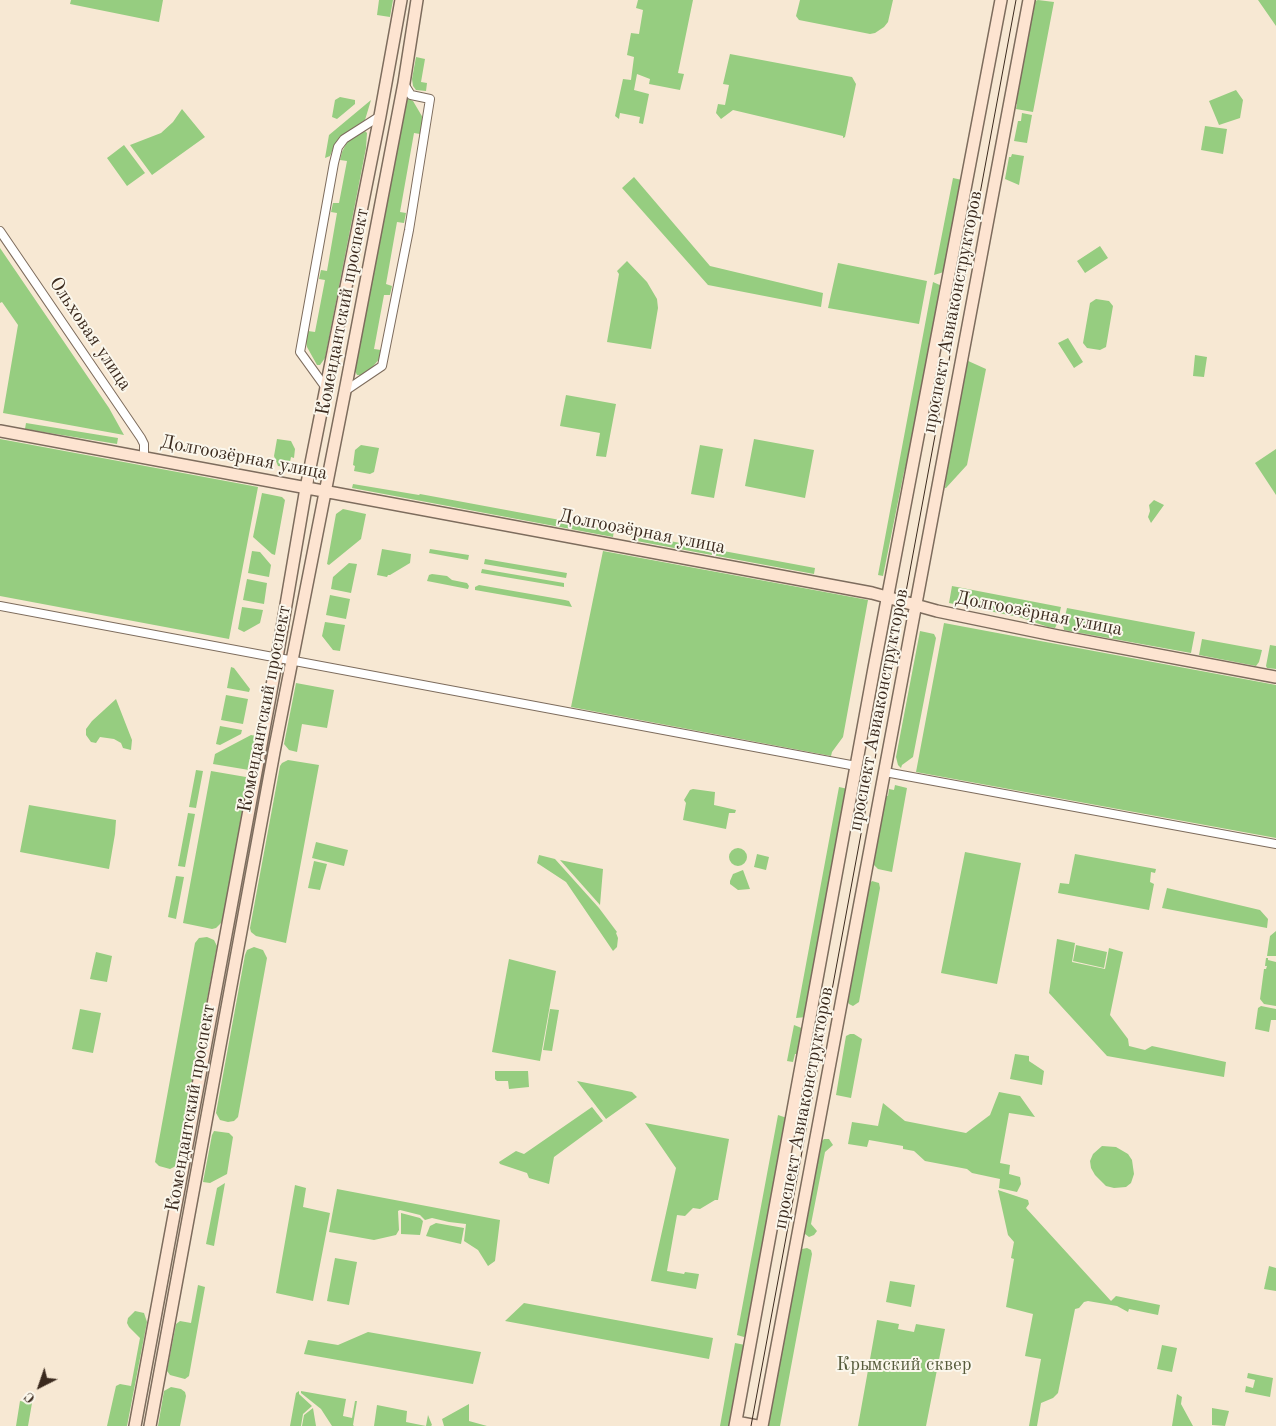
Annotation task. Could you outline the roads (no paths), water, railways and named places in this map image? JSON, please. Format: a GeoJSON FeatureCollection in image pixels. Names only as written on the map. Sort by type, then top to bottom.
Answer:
{"type":"FeatureCollection","features":[{"type":"Feature","properties":{"kind":"main road","name":"Комендантский проспект"},"geometry":{"type":"LineString","coordinates":[[135,1426],[277,658],[306,488],[380,116],[401,0]]}},
{"type":"Feature","properties":{"kind":"main road","name":"Комендантский проспект"},"geometry":{"type":"LineString","coordinates":[[150,1426],[246,902],[346,391],[418,0]]}},
{"type":"Feature","properties":{"kind":"main road","name":"проспект Авиаконструкторов"},"geometry":{"type":"LineString","coordinates":[[736,1424],[856,766],[1001,0]]}},
{"type":"Feature","properties":{"kind":"main road","name":"проспект Авиаконструкторов"},"geometry":{"type":"LineString","coordinates":[[762,1426],[1029,0]]}},
{"type":"Feature","properties":{"kind":"main road","name":"Долгоозёрная улица"},"geometry":{"type":"LineString","coordinates":[[0,431],[872,593],[916,605],[1064,637],[1276,677]]}},
{"type":"Feature","properties":{"kind":"main road"},"geometry":{"type":"LineString","coordinates":[[736,1424],[757,1426]]}},
{"type":"Feature","properties":{"kind":"street"},"geometry":{"type":"LineString","coordinates":[[346,391],[382,366],[408,230],[430,99],[411,94],[404,83]]}},
{"type":"Feature","properties":{"kind":"street"},"geometry":{"type":"LineString","coordinates":[[326,388],[300,352],[334,163],[338,147],[344,139],[380,116]]}},
{"type":"Feature","properties":{"kind":"street","name":"Ольховая улица"},"geometry":{"type":"LineString","coordinates":[[0,231],[141,438],[144,444],[144,458]]}},
{"type":"Feature","properties":{"kind":"street"},"geometry":{"type":"LineString","coordinates":[[0,606],[856,766]]}},
{"type":"Feature","properties":{"kind":"street"},"geometry":{"type":"LineString","coordinates":[[885,772],[1276,844]]}},
{"type":"Feature","properties":{"kind":"tram line"},"geometry":{"type":"LineString","coordinates":[[751,1426],[1016,0]]}},
{"type":"Feature","properties":{"kind":"park label","name":"Крымский сквер"},"geometry":{"type":"Point","coordinates":[904,1365]}}]}
